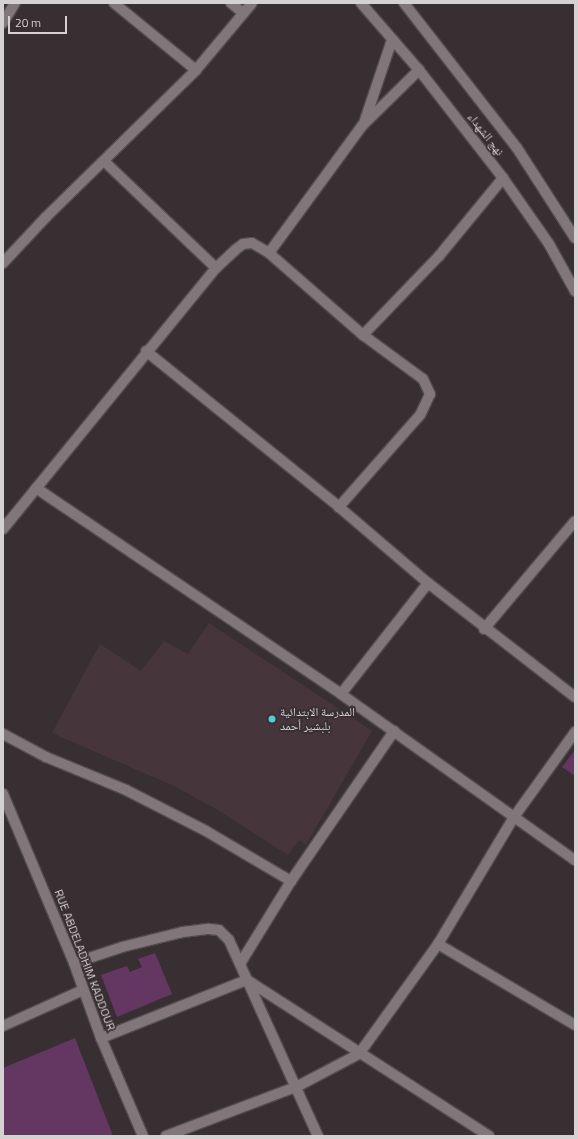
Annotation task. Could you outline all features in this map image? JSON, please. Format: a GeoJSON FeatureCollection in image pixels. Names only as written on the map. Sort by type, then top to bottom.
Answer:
{"type":"FeatureCollection","features":[{"type":"Feature","properties":{"kind":"street"},"geometry":{"type":"LineString","coordinates":[[3,23],[15,3]]}},
{"type":"Feature","properties":{"kind":"street"},"geometry":{"type":"LineString","coordinates":[[114,3],[196,70]]}},
{"type":"Feature","properties":{"kind":"street"},"geometry":{"type":"LineString","coordinates":[[231,3],[243,13]]}},
{"type":"Feature","properties":{"kind":"street"},"geometry":{"type":"LineString","coordinates":[[3,263],[196,70],[252,3]]}},
{"type":"Feature","properties":{"kind":"street","name":"نهج الشهداء"},"geometry":{"type":"LineString","coordinates":[[361,3],[420,70],[503,178],[549,244],[575,291]]}},
{"type":"Feature","properties":{"kind":"street","name":"نهج الشهداء"},"geometry":{"type":"LineString","coordinates":[[404,3],[517,148],[575,238]]}},
{"type":"Feature","properties":{"kind":"street"},"geometry":{"type":"LineString","coordinates":[[362,126],[392,40]]}},
{"type":"Feature","properties":{"kind":"street"},"geometry":{"type":"LineString","coordinates":[[269,253],[362,126],[420,70]]}},
{"type":"Feature","properties":{"kind":"street"},"geometry":{"type":"LineString","coordinates":[[104,161],[216,268]]}},
{"type":"Feature","properties":{"kind":"street"},"geometry":{"type":"LineString","coordinates":[[363,335],[439,256],[503,178]]}},
{"type":"Feature","properties":{"kind":"street"},"geometry":{"type":"LineString","coordinates":[[3,529],[146,351],[216,268],[243,244],[252,243],[269,253],[363,335],[423,379],[430,394],[420,415],[339,507]]}},
{"type":"Feature","properties":{"kind":"street"},"geometry":{"type":"LineString","coordinates":[[146,351],[339,507],[484,629],[575,697]]}},
{"type":"Feature","properties":{"kind":"street"},"geometry":{"type":"LineString","coordinates":[[36,488],[341,694],[575,860]]}},
{"type":"Feature","properties":{"kind":"street"},"geometry":{"type":"LineString","coordinates":[[484,629],[575,520]]}},
{"type":"Feature","properties":{"kind":"street"},"geometry":{"type":"LineString","coordinates":[[341,694],[428,583]]}},
{"type":"Feature","properties":{"kind":"street"},"geometry":{"type":"LineString","coordinates":[[240,964],[291,881],[394,731]]}},
{"type":"Feature","properties":{"kind":"street"},"geometry":{"type":"LineString","coordinates":[[166,1136],[298,1086],[359,1054],[438,944],[514,817],[575,732]]}},
{"type":"Feature","properties":{"kind":"street"},"geometry":{"type":"LineString","coordinates":[[3,734],[46,757],[133,794],[206,831],[291,881]]}},
{"type":"Feature","properties":{"kind":"street","name":"RUE ABDELADHIM KADDOUR"},"geometry":{"type":"LineString","coordinates":[[3,794],[74,964],[101,1038],[143,1136]]}},
{"type":"Feature","properties":{"kind":"street"},"geometry":{"type":"LineString","coordinates":[[74,964],[122,947],[183,932],[209,928],[219,930],[229,940],[298,1086],[318,1136]]}},
{"type":"Feature","properties":{"kind":"street"},"geometry":{"type":"LineString","coordinates":[[438,944],[575,1025]]}},
{"type":"Feature","properties":{"kind":"street"},"geometry":{"type":"LineString","coordinates":[[247,980],[359,1054],[489,1136]]}},
{"type":"Feature","properties":{"kind":"street"},"geometry":{"type":"LineString","coordinates":[[101,1038],[247,980]]}},
{"type":"Feature","properties":{"kind":"street"},"geometry":{"type":"LineString","coordinates":[[3,1026],[83,990]]}},
{"type":"Feature","properties":{"kind":"shaded area"},"geometry":{"type":"Polygon","coordinates":[[[209,623],[372,731],[306,845],[299,840],[288,855],[216,809],[174,786],[52,733],[100,644],[141,671],[164,641],[188,654],[209,623]]]}},
{"type":"Feature","properties":{"kind":"building"},"geometry":{"type":"Polygon","coordinates":[[[575,750],[575,776],[562,767],[575,750]]]}},
{"type":"Feature","properties":{"kind":"building"},"geometry":{"type":"Polygon","coordinates":[[[155,953],[172,994],[117,1017],[101,975],[127,966],[130,972],[142,967],[138,959],[155,953]]]}},
{"type":"Feature","properties":{"kind":"building"},"geometry":{"type":"Polygon","coordinates":[[[75,1038],[113,1136],[3,1136],[3,1068],[75,1038]]]}},
{"type":"Feature","properties":{"kind":"place","name":"المدرسة الابتدائية بلبشير أحمد"},"geometry":{"type":"Point","coordinates":[272,719]}}]}
